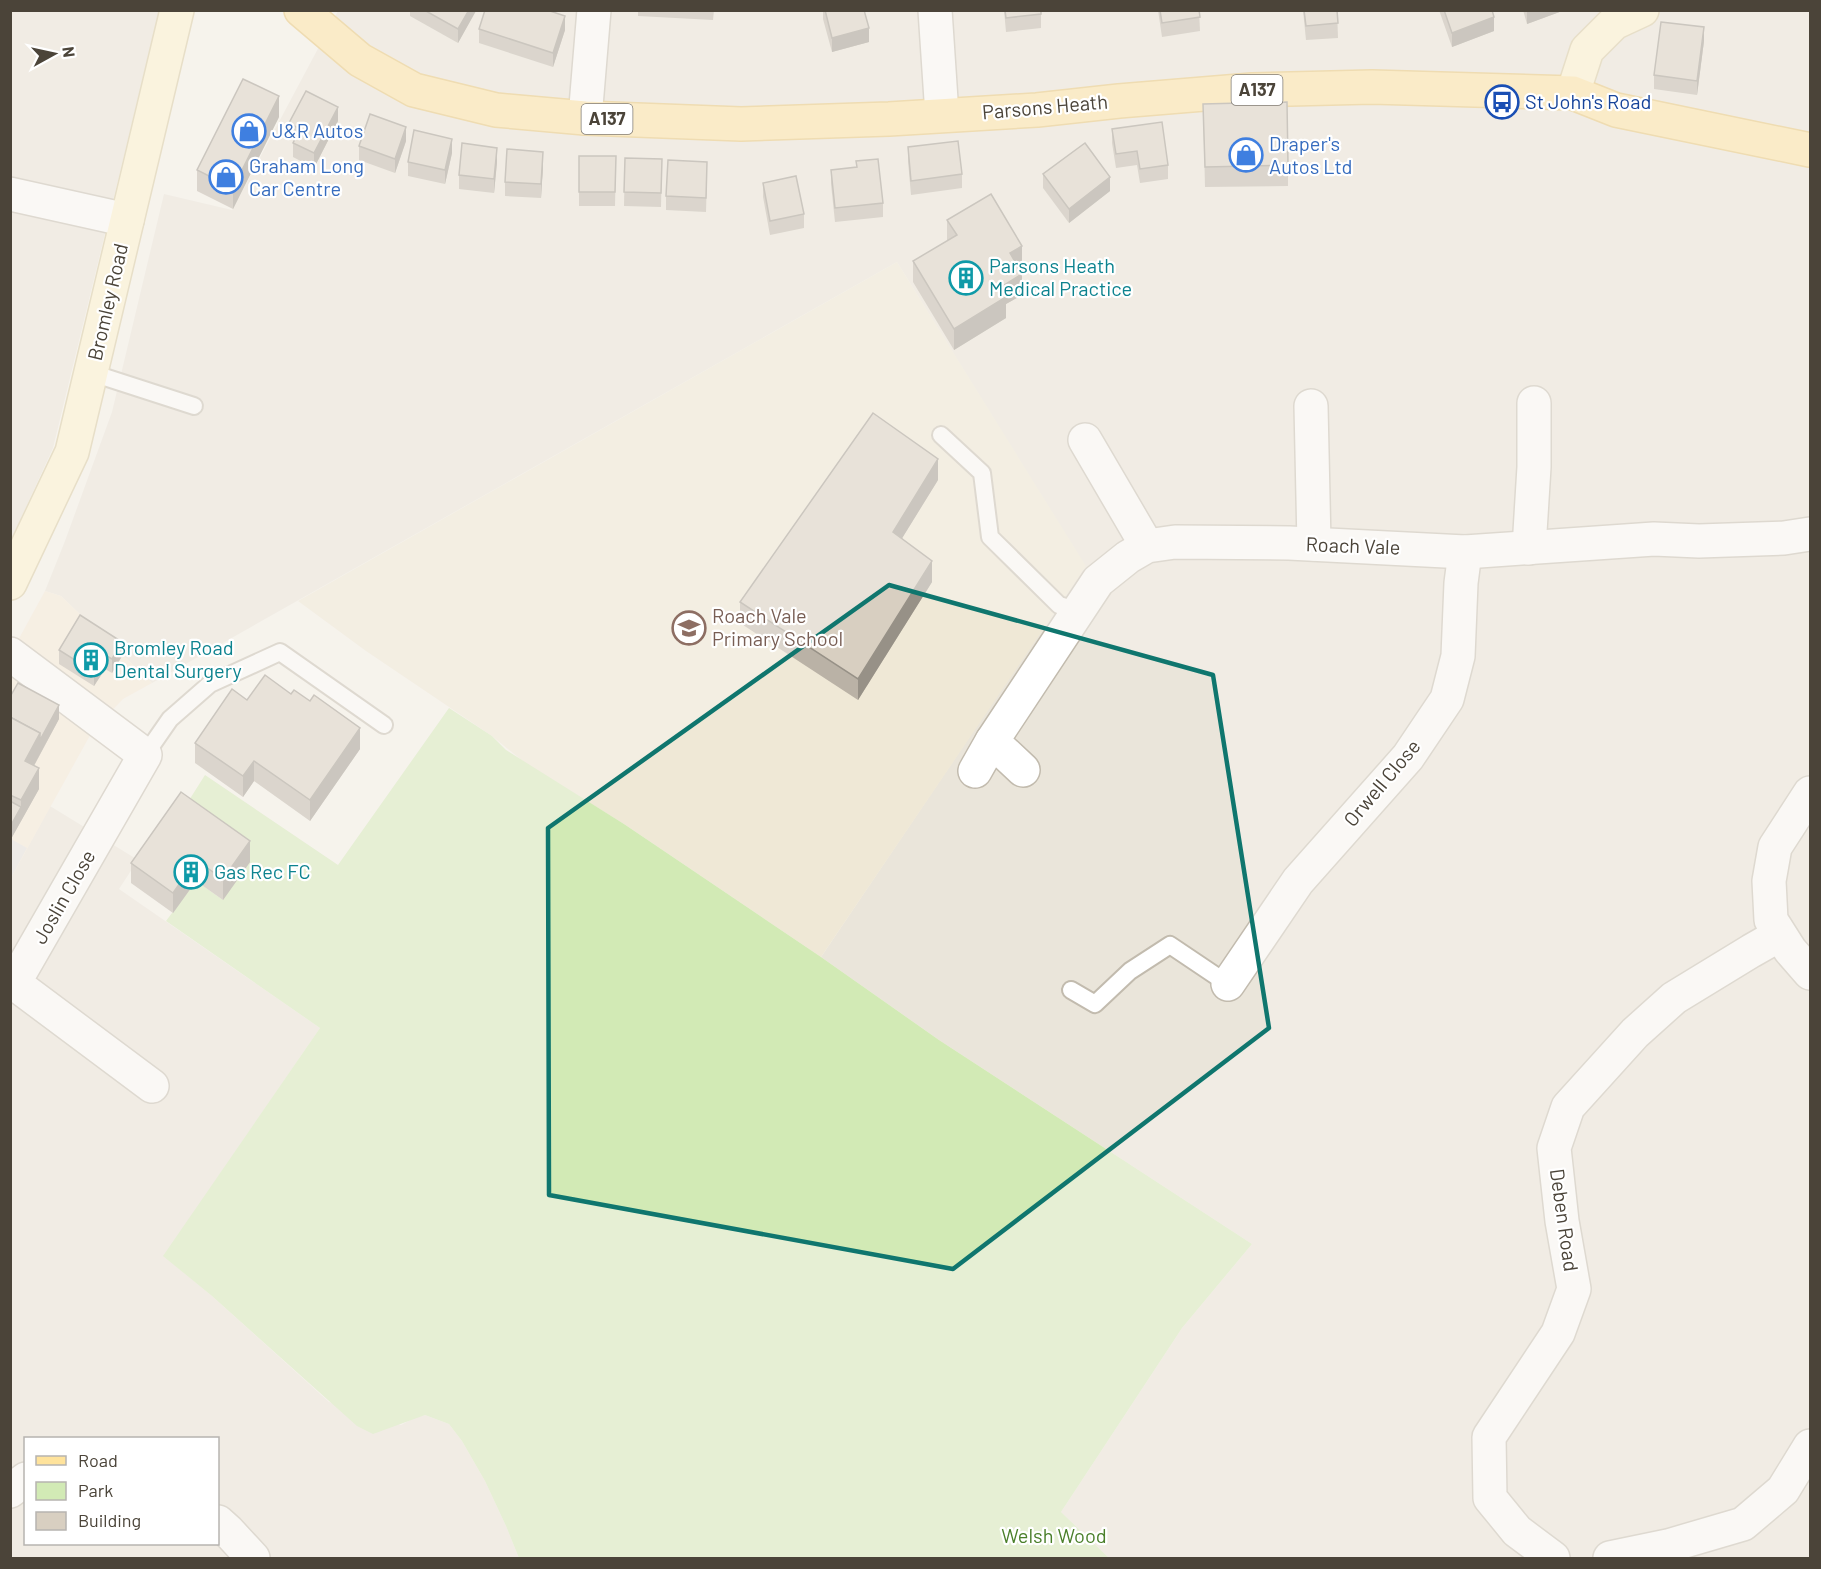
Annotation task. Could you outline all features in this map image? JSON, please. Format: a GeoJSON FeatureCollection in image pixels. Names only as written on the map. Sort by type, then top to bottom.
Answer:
{"type":"FeatureCollection","features":[{"type":"Feature","properties":{"kind":"main road","name":"Parsons Heath"},"geometry":{"type":"LineString","coordinates":[[301,10],[360,60],[414,90],[496,110],[585,118],[741,124],[889,119],[1037,110],[1252,90],[1372,87],[1573,93],[1616,110],[1810,150]]}},
{"type":"Feature","properties":{"kind":"street","name":"Bromley Road"},"geometry":{"type":"LineString","coordinates":[[10,583],[72,452],[177,10]]}},
{"type":"Feature","properties":{"kind":"street"},"geometry":{"type":"LineString","coordinates":[[585,118],[594,10]]}},
{"type":"Feature","properties":{"kind":"street"},"geometry":{"type":"LineString","coordinates":[[935,10],[942,115]]}},
{"type":"Feature","properties":{"kind":"street"},"geometry":{"type":"LineString","coordinates":[[1573,93],[1587,50],[1614,23],[1642,10]]}},
{"type":"Feature","properties":{"kind":"street"},"geometry":{"type":"LineString","coordinates":[[10,194],[127,220]]}},
{"type":"Feature","properties":{"kind":"street"},"geometry":{"type":"LineString","coordinates":[[1529,548],[1534,467],[1533,403]]}},
{"type":"Feature","properties":{"kind":"street"},"geometry":{"type":"LineString","coordinates":[[1311,406],[1314,544]]}},
{"type":"Feature","properties":{"kind":"street"},"geometry":{"type":"LineString","coordinates":[[1085,440],[1147,546]]}},
{"type":"Feature","properties":{"kind":"street","name":"Roach Vale"},"geometry":{"type":"LineString","coordinates":[[975,771],[992,741],[1098,581],[1128,557],[1147,546],[1175,542],[1314,544],[1465,552],[1654,539],[1699,541],[1784,538],[1810,534]]}},
{"type":"Feature","properties":{"kind":"street","name":"Orwell Close"},"geometry":{"type":"LineString","coordinates":[[1228,984],[1298,881],[1408,757],[1447,699],[1458,656],[1461,583],[1465,552]]}},
{"type":"Feature","properties":{"kind":"street"},"geometry":{"type":"LineString","coordinates":[[10,654],[145,755]]}},
{"type":"Feature","properties":{"kind":"street"},"geometry":{"type":"LineString","coordinates":[[992,741],[1023,770]]}},
{"type":"Feature","properties":{"kind":"street","name":"Joslin Close"},"geometry":{"type":"LineString","coordinates":[[145,755],[14,983],[152,1086]]}},
{"type":"Feature","properties":{"kind":"street"},"geometry":{"type":"LineString","coordinates":[[1810,793],[1775,847],[1769,881],[1771,920],[1790,951],[1810,973]]}},
{"type":"Feature","properties":{"kind":"street","name":"Deben Road"},"geometry":{"type":"LineString","coordinates":[[1553,1558],[1517,1531],[1490,1498],[1490,1437],[1558,1333],[1574,1289],[1562,1221],[1554,1148],[1568,1107],[1635,1033],[1674,998],[1779,935]]}},
{"type":"Feature","properties":{"kind":"street"},"geometry":{"type":"LineString","coordinates":[[1610,1558],[1668,1546],[1743,1524],[1783,1490],[1810,1446]]}},
{"type":"Feature","properties":{"kind":"street"},"geometry":{"type":"LineString","coordinates":[[10,1491],[24,1480]]}},
{"type":"Feature","properties":{"kind":"street"},"geometry":{"type":"LineString","coordinates":[[219,1523],[253,1558]]}},
{"type":"Feature","properties":{"kind":"lane"},"geometry":{"type":"LineString","coordinates":[[92,373],[194,406]]}},
{"type":"Feature","properties":{"kind":"lane"},"geometry":{"type":"LineString","coordinates":[[941,435],[982,473],[990,537],[1059,605],[1078,611]]}},
{"type":"Feature","properties":{"kind":"lane"},"geometry":{"type":"LineString","coordinates":[[145,755],[170,719],[210,684],[280,652],[384,725]]}},
{"type":"Feature","properties":{"kind":"lane"},"geometry":{"type":"LineString","coordinates":[[1071,990],[1095,1004],[1130,971],[1170,945],[1228,984]]}},
{"type":"Feature","properties":{"kind":"highlighted area"},"geometry":{"type":"Polygon","coordinates":[[[889,585],[1213,675],[1269,1028],[953,1269],[549,1195],[548,828],[889,585]]]}},
{"type":"Feature","properties":{"kind":"shaded area"},"geometry":{"type":"Polygon","coordinates":[[[11,11],[159,11],[53,448],[11,540],[11,11]]]}},
{"type":"Feature","properties":{"kind":"shaded area"},"geometry":{"type":"Polygon","coordinates":[[[338,11],[1810,11],[1810,1558],[1109,1558],[1061,1512],[1182,1328],[1252,1244],[939,1040],[821,957],[1085,566],[897,262],[152,683],[61,596],[45,591],[112,412],[164,194],[232,210],[338,11]]]}},
{"type":"Feature","properties":{"kind":"shaded area","name":"Roach Vale Primary School"},"geometry":{"type":"Polygon","coordinates":[[[897,262],[1086,566],[821,957],[624,824],[524,762],[492,736],[366,651],[298,601],[897,262]]]}},
{"type":"Feature","properties":{"kind":"shaded area"},"geometry":{"type":"Polygon","coordinates":[[[45,591],[61,596],[152,683],[123,699],[93,730],[11,878],[11,653],[45,591]]]}},
{"type":"Feature","properties":{"kind":"shaded area"},"geometry":{"type":"Polygon","coordinates":[[[50,806],[138,860],[119,889],[320,1028],[164,1256],[212,1296],[329,1402],[401,1425],[425,1415],[449,1424],[462,1441],[485,1481],[519,1558],[11,1558],[11,878],[50,806]]]}},
{"type":"Feature","properties":{"kind":"shaded area"},"geometry":{"type":"Polygon","coordinates":[[[11,839],[27,848],[11,878],[11,839]]]}},
{"type":"Feature","properties":{"kind":"green space","name":"Welsh Wood"},"geometry":{"type":"Polygon","coordinates":[[[449,708],[492,736],[506,750],[624,824],[939,1040],[1252,1244],[1182,1328],[1061,1512],[1109,1558],[519,1558],[485,1481],[462,1441],[449,1424],[425,1415],[373,1434],[357,1426],[212,1296],[163,1256],[320,1028],[166,921],[196,881],[223,900],[181,813],[205,775],[338,865],[449,708]]]}},
{"type":"Feature","properties":{"kind":"building"},"geometry":{"type":"Polygon","coordinates":[[[424,10],[469,10],[458,29],[424,10]]]}},
{"type":"Feature","properties":{"kind":"building"},"geometry":{"type":"Polygon","coordinates":[[[485,10],[547,10],[565,16],[553,53],[479,29],[485,10]]]}},
{"type":"Feature","properties":{"kind":"building"},"geometry":{"type":"Polygon","coordinates":[[[825,10],[864,10],[869,28],[832,38],[825,10]]]}},
{"type":"Feature","properties":{"kind":"building"},"geometry":{"type":"Polygon","coordinates":[[[1005,10],[1041,10],[1041,14],[1006,18],[1005,10]]]}},
{"type":"Feature","properties":{"kind":"building"},"geometry":{"type":"Polygon","coordinates":[[[1160,10],[1199,10],[1200,17],[1162,23],[1160,10]]]}},
{"type":"Feature","properties":{"kind":"building"},"geometry":{"type":"Polygon","coordinates":[[[1304,10],[1337,10],[1338,23],[1306,26],[1304,10]]]}},
{"type":"Feature","properties":{"kind":"building"},"geometry":{"type":"Polygon","coordinates":[[[1444,10],[1492,10],[1494,17],[1452,33],[1444,10]]]}},
{"type":"Feature","properties":{"kind":"building"},"geometry":{"type":"Polygon","coordinates":[[[1661,22],[1704,27],[1697,81],[1654,75],[1661,22]]]}},
{"type":"Feature","properties":{"kind":"building"},"geometry":{"type":"Polygon","coordinates":[[[243,79],[279,96],[233,188],[197,170],[243,79]]]}},
{"type":"Feature","properties":{"kind":"building"},"geometry":{"type":"Polygon","coordinates":[[[306,91],[338,107],[314,153],[293,143],[300,129],[289,123],[306,91]]]}},
{"type":"Feature","properties":{"kind":"building","name":"Draper's Autos Ltd"},"geometry":{"type":"Polygon","coordinates":[[[1287,102],[1288,165],[1205,167],[1203,104],[1287,102]]]}},
{"type":"Feature","properties":{"kind":"building"},"geometry":{"type":"Polygon","coordinates":[[[370,114],[406,127],[395,159],[359,146],[370,114]]]}},
{"type":"Feature","properties":{"kind":"building"},"geometry":{"type":"Polygon","coordinates":[[[1162,122],[1168,165],[1140,169],[1137,151],[1116,154],[1112,129],[1162,122]]]}},
{"type":"Feature","properties":{"kind":"building"},"geometry":{"type":"Polygon","coordinates":[[[414,130],[452,139],[445,170],[408,162],[414,130]]]}},
{"type":"Feature","properties":{"kind":"building"},"geometry":{"type":"Polygon","coordinates":[[[958,141],[962,174],[911,181],[908,147],[958,141]]]}},
{"type":"Feature","properties":{"kind":"building"},"geometry":{"type":"Polygon","coordinates":[[[462,143],[497,148],[494,179],[459,175],[462,143]]]}},
{"type":"Feature","properties":{"kind":"building"},"geometry":{"type":"Polygon","coordinates":[[[1085,143],[1110,177],[1069,209],[1043,174],[1085,143]]]}},
{"type":"Feature","properties":{"kind":"building"},"geometry":{"type":"Polygon","coordinates":[[[507,149],[543,152],[541,184],[505,182],[507,149]]]}},
{"type":"Feature","properties":{"kind":"building"},"geometry":{"type":"Polygon","coordinates":[[[579,156],[616,156],[615,192],[579,192],[579,156]]]}},
{"type":"Feature","properties":{"kind":"building"},"geometry":{"type":"Polygon","coordinates":[[[625,158],[662,159],[661,193],[624,192],[625,158]]]}},
{"type":"Feature","properties":{"kind":"building"},"geometry":{"type":"Polygon","coordinates":[[[878,159],[883,203],[835,208],[831,170],[857,167],[856,161],[878,159]]]}},
{"type":"Feature","properties":{"kind":"building"},"geometry":{"type":"Polygon","coordinates":[[[668,160],[707,162],[706,198],[666,196],[668,160]]]}},
{"type":"Feature","properties":{"kind":"building"},"geometry":{"type":"Polygon","coordinates":[[[796,176],[804,214],[770,221],[763,183],[796,176]]]}},
{"type":"Feature","properties":{"kind":"building","name":"Parsons Heath Medical Practice"},"geometry":{"type":"Polygon","coordinates":[[[991,194],[1022,246],[1010,253],[1022,274],[1001,287],[1006,297],[954,329],[913,261],[957,235],[947,220],[991,194]]]}},
{"type":"Feature","properties":{"kind":"building"},"geometry":{"type":"Polygon","coordinates":[[[873,413],[938,459],[893,532],[932,561],[858,679],[740,602],[873,413]]]}},
{"type":"Feature","properties":{"kind":"building"},"geometry":{"type":"Polygon","coordinates":[[[80,615],[122,642],[112,659],[105,655],[94,672],[59,650],[80,615]]]}},
{"type":"Feature","properties":{"kind":"building"},"geometry":{"type":"Polygon","coordinates":[[[265,675],[291,694],[294,690],[310,701],[314,695],[360,728],[310,800],[254,761],[243,776],[195,743],[232,689],[247,700],[265,675]]]}},
{"type":"Feature","properties":{"kind":"building"},"geometry":{"type":"Polygon","coordinates":[[[18,683],[59,705],[40,740],[40,733],[10,717],[10,697],[18,683]]]}},
{"type":"Feature","properties":{"kind":"building"},"geometry":{"type":"Polygon","coordinates":[[[10,717],[40,733],[25,761],[39,768],[21,800],[10,795],[10,717]]]}},
{"type":"Feature","properties":{"kind":"building","name":"Gas Rec FC"},"geometry":{"type":"Polygon","coordinates":[[[181,792],[250,841],[223,879],[196,860],[173,893],[131,863],[181,792]]]}},
{"type":"Feature","properties":{"kind":"building"},"geometry":{"type":"Polygon","coordinates":[[[10,801],[21,807],[11,825],[10,825],[10,801]]]}},
{"type":"Feature","properties":{"kind":"place","name":"St John's Road"},"geometry":{"type":"Point","coordinates":[1502,102]}},
{"type":"Feature","properties":{"kind":"place","name":"J&R Autos"},"geometry":{"type":"Point","coordinates":[249,131]}},
{"type":"Feature","properties":{"kind":"place","name":"Draper's Autos Ltd"},"geometry":{"type":"Point","coordinates":[1246,155]}},
{"type":"Feature","properties":{"kind":"place","name":"Graham Long Car Centre"},"geometry":{"type":"Point","coordinates":[226,177]}},
{"type":"Feature","properties":{"kind":"place","name":"Parsons Heath Medical Practice"},"geometry":{"type":"Point","coordinates":[966,278]}},
{"type":"Feature","properties":{"kind":"place","name":"Roach Vale Primary School"},"geometry":{"type":"Point","coordinates":[689,628]}},
{"type":"Feature","properties":{"kind":"place","name":"Bromley Road Dental Surgery"},"geometry":{"type":"Point","coordinates":[91,660]}},
{"type":"Feature","properties":{"kind":"place","name":"Gas Rec FC"},"geometry":{"type":"Point","coordinates":[191,872]}}]}
